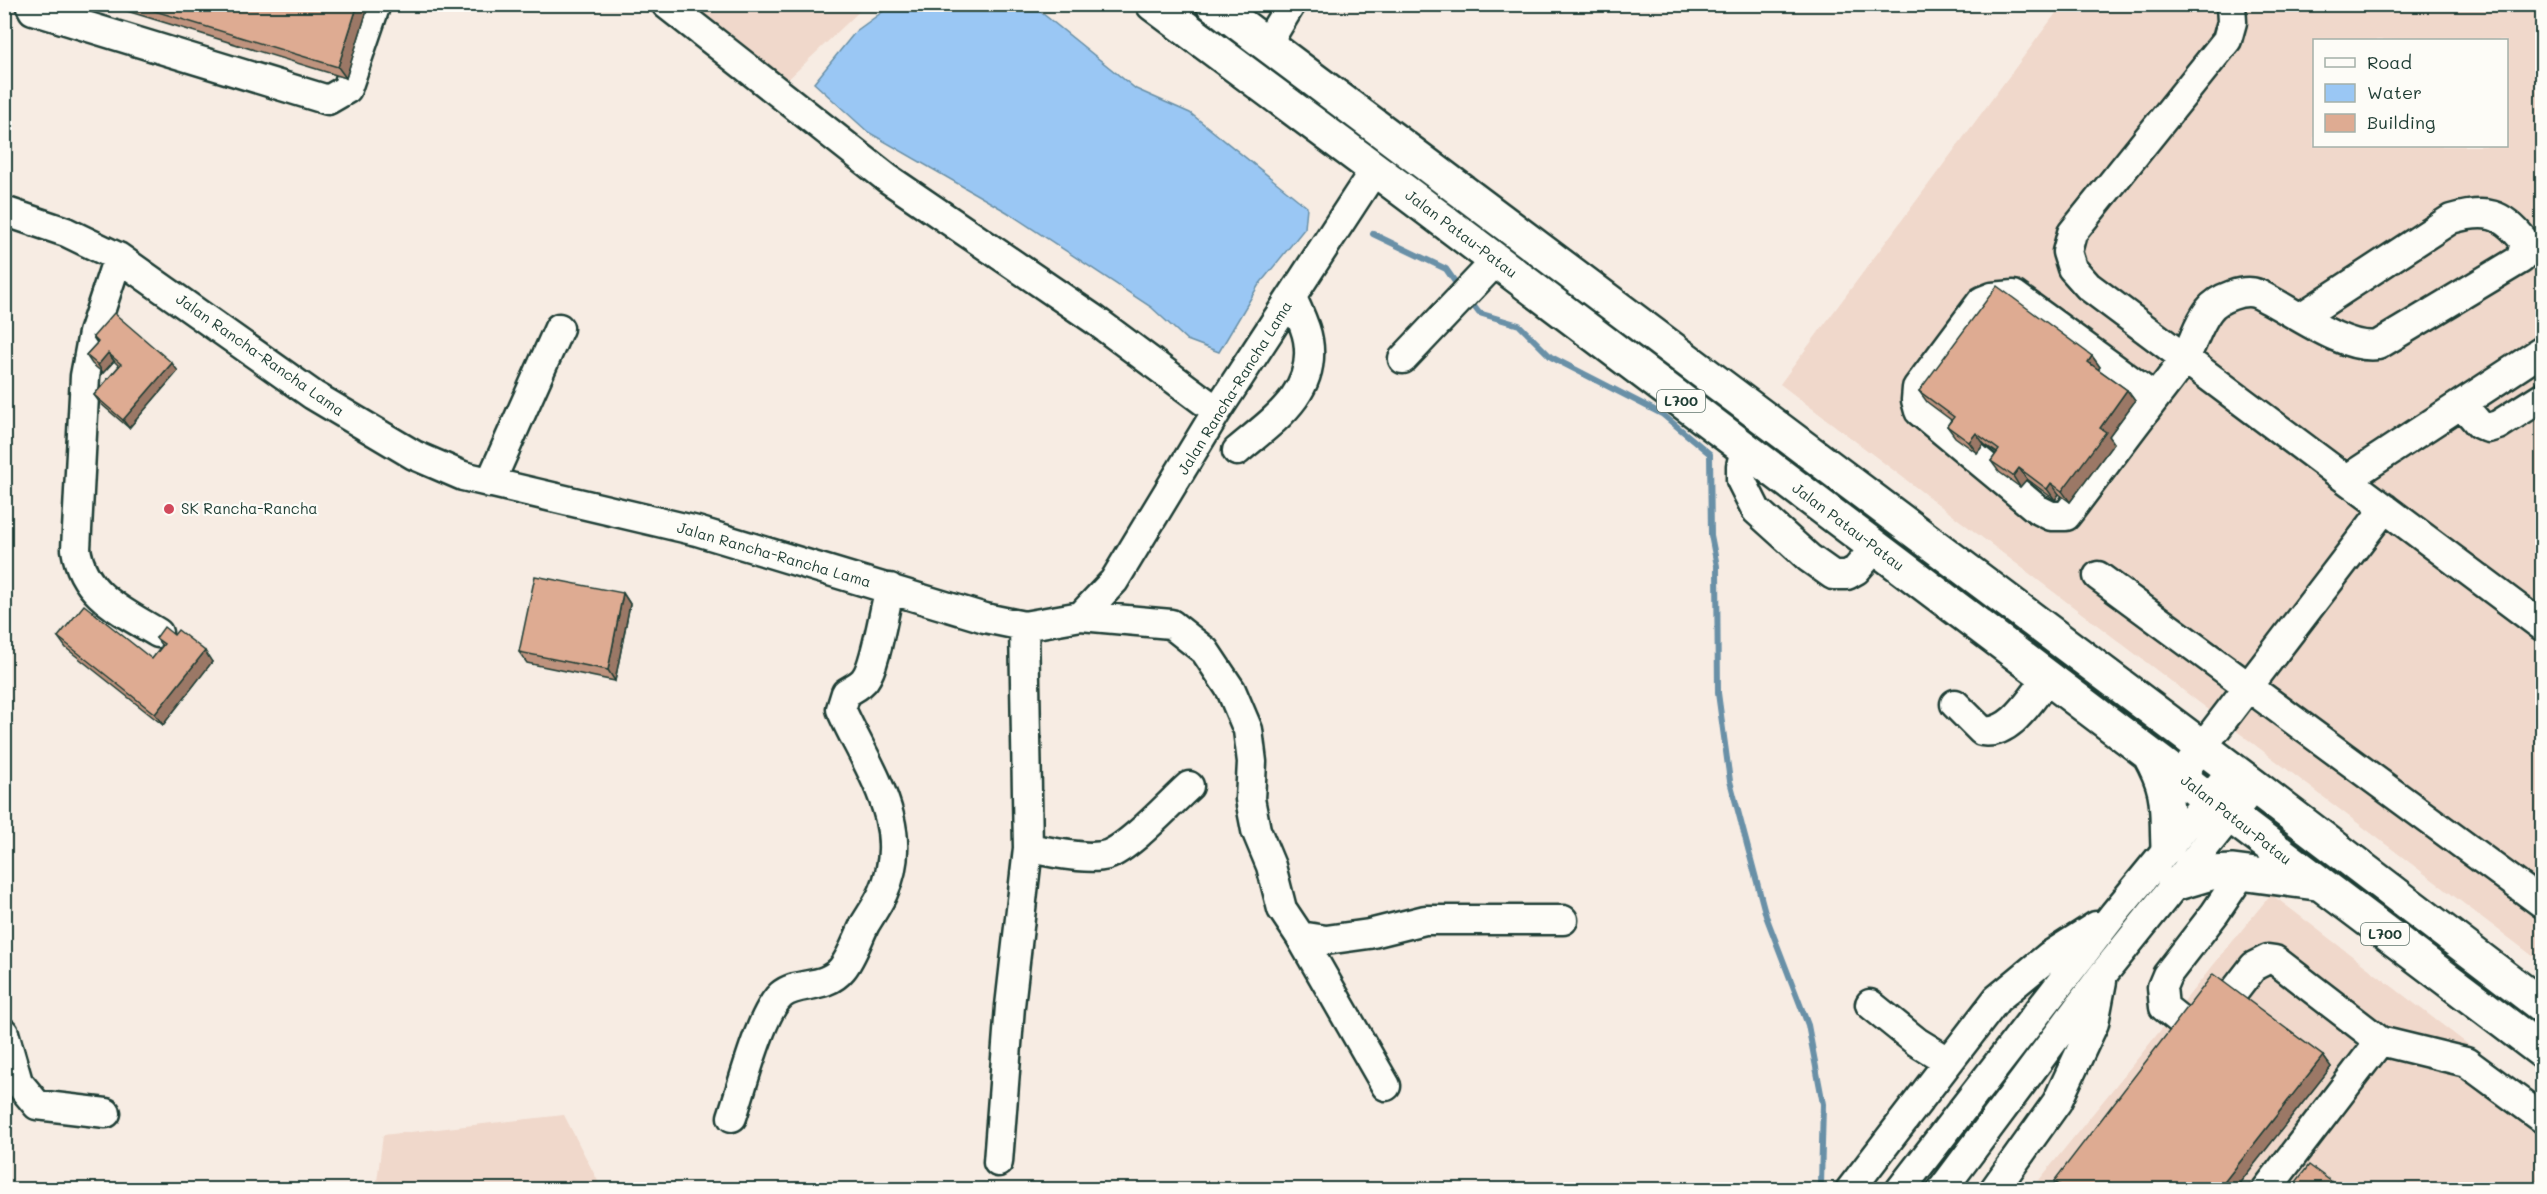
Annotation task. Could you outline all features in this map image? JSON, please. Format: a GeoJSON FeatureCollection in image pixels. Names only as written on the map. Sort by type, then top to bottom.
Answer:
{"type":"FeatureCollection","features":[{"type":"Feature","properties":{"kind":"main road","name":"Jalan Patau-Patau"},"geometry":{"type":"LineString","coordinates":[[1153,4],[2220,806],[2318,884],[2542,1052]]}},
{"type":"Feature","properties":{"kind":"main road","name":"L700"},"geometry":{"type":"LineString","coordinates":[[1213,4],[2204,748],[2542,1006]]}},
{"type":"Feature","properties":{"kind":"main road"},"geometry":{"type":"LineString","coordinates":[[2148,752],[2163,779],[2168,803],[2168,847]]}},
{"type":"Feature","properties":{"kind":"main road"},"geometry":{"type":"LineString","coordinates":[[2174,884],[2211,873],[2242,873],[2318,884]]}},
{"type":"Feature","properties":{"kind":"street"},"geometry":{"type":"LineString","coordinates":[[30,4],[33,10],[328,100],[347,89],[376,4]]}},
{"type":"Feature","properties":{"kind":"street"},"geometry":{"type":"LineString","coordinates":[[666,4],[887,178],[1095,320],[1216,411]]}},
{"type":"Feature","properties":{"kind":"street"},"geometry":{"type":"LineString","coordinates":[[1267,44],[1291,4]]}},
{"type":"Feature","properties":{"kind":"street"},"geometry":{"type":"LineString","coordinates":[[2231,4],[2232,22],[2227,40],[2072,233],[2067,252],[2072,268],[2088,286],[2542,626]]}},
{"type":"Feature","properties":{"kind":"street","name":"Jalan Rancha-Rancha Lama"},"geometry":{"type":"LineString","coordinates":[[4,211],[66,232],[118,257],[313,395],[414,455],[463,476],[697,531],[985,618],[1024,626],[1081,616],[1114,581],[1216,411],[1375,170]]}},
{"type":"Feature","properties":{"kind":"street"},"geometry":{"type":"LineString","coordinates":[[2155,398],[2014,295],[2004,295],[1982,301],[1917,388],[1916,400],[1919,411],[2037,510],[2051,516],[2066,516],[2155,398],[2184,359],[2209,309],[2237,293],[2255,293],[2301,317],[2355,344],[2366,347],[2378,345],[2521,260],[2525,242],[2515,229],[2499,217],[2475,212],[2451,219],[2301,317]]}},
{"type":"Feature","properties":{"kind":"street"},"geometry":{"type":"LineString","coordinates":[[118,257],[93,333],[85,376],[76,549],[78,567],[89,586],[122,611],[158,633]]}},
{"type":"Feature","properties":{"kind":"street"},"geometry":{"type":"LineString","coordinates":[[1403,359],[1496,261]]}},
{"type":"Feature","properties":{"kind":"street"},"geometry":{"type":"LineString","coordinates":[[1237,451],[1289,404],[1301,390],[1310,365],[1308,339],[1292,297]]}},
{"type":"Feature","properties":{"kind":"street"},"geometry":{"type":"LineString","coordinates":[[490,483],[559,328]]}},
{"type":"Feature","properties":{"kind":"street"},"geometry":{"type":"LineString","coordinates":[[2347,479],[2542,351]]}},
{"type":"Feature","properties":{"kind":"street"},"geometry":{"type":"LineString","coordinates":[[2462,404],[2479,424],[2488,428],[2498,425],[2542,397]]}},
{"type":"Feature","properties":{"kind":"street"},"geometry":{"type":"LineString","coordinates":[[1745,449],[1741,480],[1756,510],[1809,558],[1833,575],[1847,575],[1856,570],[1875,548]]}},
{"type":"Feature","properties":{"kind":"street"},"geometry":{"type":"LineString","coordinates":[[2180,776],[2204,748],[2385,508]]}},
{"type":"Feature","properties":{"kind":"street"},"geometry":{"type":"LineString","coordinates":[[2098,576],[2542,903]]}},
{"type":"Feature","properties":{"kind":"street"},"geometry":{"type":"LineString","coordinates":[[732,1117],[768,1012],[782,994],[801,987],[820,984],[842,969],[887,880],[892,842],[890,813],[841,710],[846,693],[865,680],[874,660],[878,633],[890,588]]}},
{"type":"Feature","properties":{"kind":"street"},"geometry":{"type":"LineString","coordinates":[[1081,616],[1171,624],[1204,651],[1231,690],[1248,730],[1252,762],[1250,799],[1256,830],[1271,866],[1282,909],[1300,936],[1386,1086]]}},
{"type":"Feature","properties":{"kind":"street"},"geometry":{"type":"LineString","coordinates":[[998,1162],[1010,1006],[1028,848],[1024,626]]}},
{"type":"Feature","properties":{"kind":"street"},"geometry":{"type":"LineString","coordinates":[[1955,704],[1982,731],[1997,731],[2010,722],[2048,678]]}},
{"type":"Feature","properties":{"kind":"street"},"geometry":{"type":"LineString","coordinates":[[1942,1190],[2104,973],[2174,884],[2220,806],[2243,778]]}},
{"type":"Feature","properties":{"kind":"street"},"geometry":{"type":"LineString","coordinates":[[1028,848],[1093,856],[1108,854],[1127,842],[1189,786]]}},
{"type":"Feature","properties":{"kind":"street"},"geometry":{"type":"LineString","coordinates":[[1900,1190],[2168,847],[2220,806]]}},
{"type":"Feature","properties":{"kind":"street"},"geometry":{"type":"LineString","coordinates":[[2242,873],[2215,913],[2167,975],[2162,987],[2164,1007],[2200,1036],[2254,966],[2268,959],[2282,963],[2380,1041],[2466,1062],[2542,1118]]}},
{"type":"Feature","properties":{"kind":"street"},"geometry":{"type":"LineString","coordinates":[[1850,1190],[1997,999],[2049,956],[2114,914]]}},
{"type":"Feature","properties":{"kind":"street"},"geometry":{"type":"LineString","coordinates":[[1300,936],[1326,940],[1369,934],[1425,920],[1563,920]]}},
{"type":"Feature","properties":{"kind":"street"},"geometry":{"type":"LineString","coordinates":[[1994,1190],[2058,1102],[2094,1023],[2104,973]]}},
{"type":"Feature","properties":{"kind":"street"},"geometry":{"type":"LineString","coordinates":[[1870,1004],[1917,1042],[1948,1061]]}},
{"type":"Feature","properties":{"kind":"street"},"geometry":{"type":"LineString","coordinates":[[4,1033],[18,1083],[37,1105],[106,1113]]}},
{"type":"Feature","properties":{"kind":"street"},"geometry":{"type":"LineString","coordinates":[[2266,1190],[2380,1041]]}},
{"type":"Feature","properties":{"kind":"shaded area"},"geometry":{"type":"Polygon","coordinates":[[[672,5],[866,5],[779,88],[672,5]]]}},
{"type":"Feature","properties":{"kind":"shaded area"},"geometry":{"type":"Polygon","coordinates":[[[2062,5],[2542,5],[2542,963],[1780,384],[2062,5]]]}},
{"type":"Feature","properties":{"kind":"shaded area"},"geometry":{"type":"Polygon","coordinates":[[[2271,894],[2542,1101],[2542,1189],[2031,1190],[2271,894]]]}},
{"type":"Feature","properties":{"kind":"shaded area"},"geometry":{"type":"Polygon","coordinates":[[[564,1115],[602,1189],[376,1189],[383,1135],[564,1115]]]}},
{"type":"Feature","properties":{"kind":"water"},"geometry":{"type":"Polygon","coordinates":[[[892,5],[1032,5],[1136,89],[1190,113],[1307,207],[1305,228],[1258,286],[1219,352],[1187,340],[1151,307],[1007,212],[868,132],[814,83],[856,31],[892,5]]]}},
{"type":"Feature","properties":{"kind":"building"},"geometry":{"type":"Polygon","coordinates":[[[132,4],[358,4],[338,67],[132,4]]]}},
{"type":"Feature","properties":{"kind":"building"},"geometry":{"type":"Polygon","coordinates":[[[1997,286],[2092,356],[2088,362],[2127,390],[2100,428],[2106,432],[2062,491],[2051,483],[2047,489],[2019,468],[2013,476],[1991,461],[1999,450],[1976,433],[1969,442],[1947,426],[1954,417],[1919,391],[1997,286]]]}},
{"type":"Feature","properties":{"kind":"building"},"geometry":{"type":"Polygon","coordinates":[[[114,313],[172,363],[123,420],[94,395],[121,364],[108,353],[98,365],[86,355],[98,342],[93,337],[114,313]]]}},
{"type":"Feature","properties":{"kind":"building"},"geometry":{"type":"Polygon","coordinates":[[[535,576],[623,593],[608,670],[519,652],[535,576]]]}},
{"type":"Feature","properties":{"kind":"building"},"geometry":{"type":"Polygon","coordinates":[[[84,605],[152,659],[164,644],[156,638],[164,627],[174,635],[178,630],[205,651],[155,714],[58,637],[84,605]]]}},
{"type":"Feature","properties":{"kind":"building"},"geometry":{"type":"Polygon","coordinates":[[[2213,974],[2323,1056],[2218,1190],[2067,1190],[2054,1181],[2213,974]]]}},
{"type":"Feature","properties":{"kind":"building"},"geometry":{"type":"Polygon","coordinates":[[[2309,1165],[2336,1185],[2333,1190],[2290,1190],[2309,1165]]]}},
{"type":"Feature","properties":{"kind":"waterway"},"geometry":{"type":"LineString","coordinates":[[1373,234],[1446,269],[1460,289]]}},
{"type":"Feature","properties":{"kind":"waterway"},"geometry":{"type":"LineString","coordinates":[[1470,301],[1479,313],[1519,325],[1551,357],[1662,414],[1710,454],[1711,535],[1717,566],[1718,693],[1730,781],[1766,916],[1808,1025],[1823,1104],[1821,1185],[1818,1190]]}},
{"type":"Feature","properties":{"kind":"place","name":"SK Rancha-Rancha"},"geometry":{"type":"Point","coordinates":[169,509]}}]}
